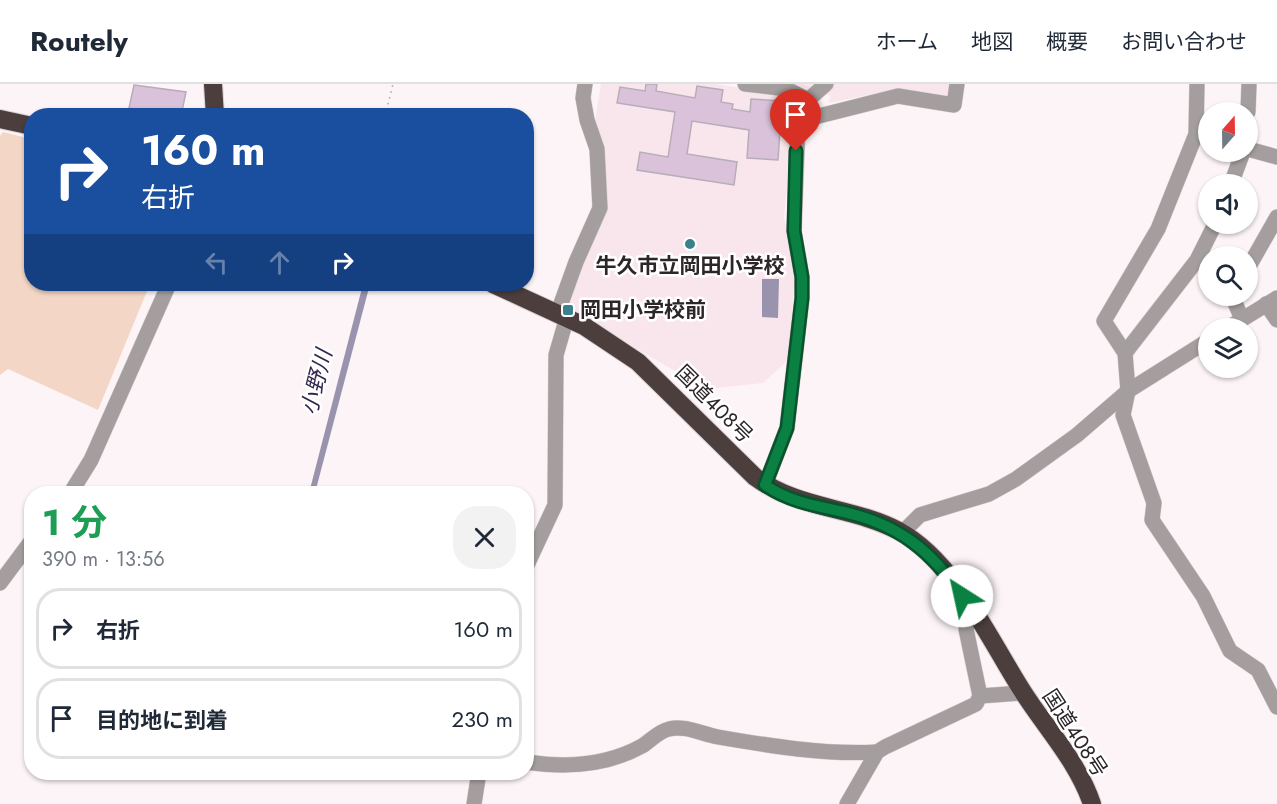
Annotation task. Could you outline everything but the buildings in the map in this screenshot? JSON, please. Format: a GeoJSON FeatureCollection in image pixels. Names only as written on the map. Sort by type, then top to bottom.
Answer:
{"type":"FeatureCollection","features":[{"type":"Feature","properties":{"kind":"highway"},"geometry":{"type":"LineString","coordinates":[[213,84],[214,108]]}},
{"type":"Feature","properties":{"kind":"highway"},"geometry":{"type":"LineString","coordinates":[[0,119],[24,124]]}},
{"type":"Feature","properties":{"kind":"highway","name":"国道408号"},"geometry":{"type":"LineString","coordinates":[[509,291],[563,315],[604,338],[638,362],[765,485],[790,498],[866,517],[902,533],[940,565],[973,611],[1023,693],[1081,778],[1092,804]]}},
{"type":"Feature","properties":{"kind":"street"},"geometry":{"type":"LineString","coordinates":[[534,550],[555,505],[556,356],[563,315],[576,262],[600,208],[597,149],[587,120],[585,84]]}},
{"type":"Feature","properties":{"kind":"street"},"geometry":{"type":"LineString","coordinates":[[745,84],[787,88],[808,100]]}},
{"type":"Feature","properties":{"kind":"street"},"geometry":{"type":"LineString","coordinates":[[765,485],[787,428],[802,298],[802,277],[794,231],[799,121],[808,100],[826,84]]}},
{"type":"Feature","properties":{"kind":"street"},"geometry":{"type":"LineString","coordinates":[[799,121],[898,96],[954,105],[957,84]]}},
{"type":"Feature","properties":{"kind":"street"},"geometry":{"type":"LineString","coordinates":[[1197,84],[1199,102]]}},
{"type":"Feature","properties":{"kind":"street"},"geometry":{"type":"LineString","coordinates":[[1248,102],[1249,84]]}},
{"type":"Feature","properties":{"kind":"street"},"geometry":{"type":"LineString","coordinates":[[1198,146],[1158,229],[1104,321],[1125,352],[1128,391],[1124,415],[1154,503],[1152,520],[1203,596],[1230,651],[1257,670],[1277,707]]}},
{"type":"Feature","properties":{"kind":"street"},"geometry":{"type":"LineString","coordinates":[[1258,152],[1277,157]]}},
{"type":"Feature","properties":{"kind":"street"},"geometry":{"type":"LineString","coordinates":[[1258,250],[1277,217]]}},
{"type":"Feature","properties":{"kind":"street"},"geometry":{"type":"LineString","coordinates":[[1125,352],[1197,260],[1210,234]]}},
{"type":"Feature","properties":{"kind":"street"},"geometry":{"type":"LineString","coordinates":[[75,486],[91,460],[166,291]]}},
{"type":"Feature","properties":{"kind":"street"},"geometry":{"type":"LineString","coordinates":[[1244,318],[1272,301],[1277,320]]}},
{"type":"Feature","properties":{"kind":"street"},"geometry":{"type":"LineString","coordinates":[[902,533],[920,515],[989,494],[1016,479],[1077,435],[1128,391],[1198,347]]}},
{"type":"Feature","properties":{"kind":"street"},"geometry":{"type":"LineString","coordinates":[[0,583],[24,551]]}},
{"type":"Feature","properties":{"kind":"street"},"geometry":{"type":"LineString","coordinates":[[534,763],[566,767],[611,760],[641,746],[668,729],[819,751],[848,754],[877,752],[976,705],[980,696],[966,630],[973,611]]}},
{"type":"Feature","properties":{"kind":"street"},"geometry":{"type":"LineString","coordinates":[[980,696],[1023,693]]}},
{"type":"Feature","properties":{"kind":"street"},"geometry":{"type":"LineString","coordinates":[[847,804],[877,752]]}},
{"type":"Feature","properties":{"kind":"street"},"geometry":{"type":"LineString","coordinates":[[474,804],[478,780]]}},
{"type":"Feature","properties":{"kind":"path"},"geometry":{"type":"LineString","coordinates":[[387,108],[393,84]]}},
{"type":"Feature","properties":{"kind":"shaded area","name":"牛久市立岡田小学校"},"geometry":{"type":"Polygon","coordinates":[[[601,84],[715,84],[791,95],[793,121],[784,218],[795,272],[790,343],[786,362],[763,383],[706,389],[565,307],[578,270],[605,217],[605,177],[595,121],[601,84]]]}},
{"type":"Feature","properties":{"kind":"shaded area"},"geometry":{"type":"Polygon","coordinates":[[[794,84],[951,84],[950,99],[906,91],[878,93],[829,103],[831,96],[794,84]]]}},
{"type":"Feature","properties":{"kind":"shaded area"},"geometry":{"type":"Polygon","coordinates":[[[3,132],[24,137],[24,291],[147,291],[98,410],[8,369],[0,375],[0,136],[3,132]]]}},
{"type":"Feature","properties":{"kind":"shaded area"},"geometry":{"type":"Polygon","coordinates":[[[762,279],[779,279],[778,318],[762,317],[762,279]]]}},
{"type":"Feature","properties":{"kind":"shaded area"},"geometry":{"type":"Polygon","coordinates":[[[361,291],[368,291],[317,486],[311,486],[361,291]]]}},
{"type":"Feature","properties":{"kind":"place","name":"牛久市立岡田小学校"},"geometry":{"type":"Point","coordinates":[690,244]}},
{"type":"Feature","properties":{"kind":"place","name":"岡田小学校前"},"geometry":{"type":"Point","coordinates":[568,310]}},
{"type":"Feature","properties":{"kind":"route"},"geometry":{"type":"LineString","coordinates":[[796,151],[794,231],[802,277],[800,327],[787,428],[765,485],[790,498],[814,506],[866,517],[890,526],[915,541],[927,552],[940,565],[962,596]]}},
{"type":"Feature","properties":{"kind":"water label","name":"小野川"},"geometry":{"type":"Point","coordinates":[316,382]}}]}
